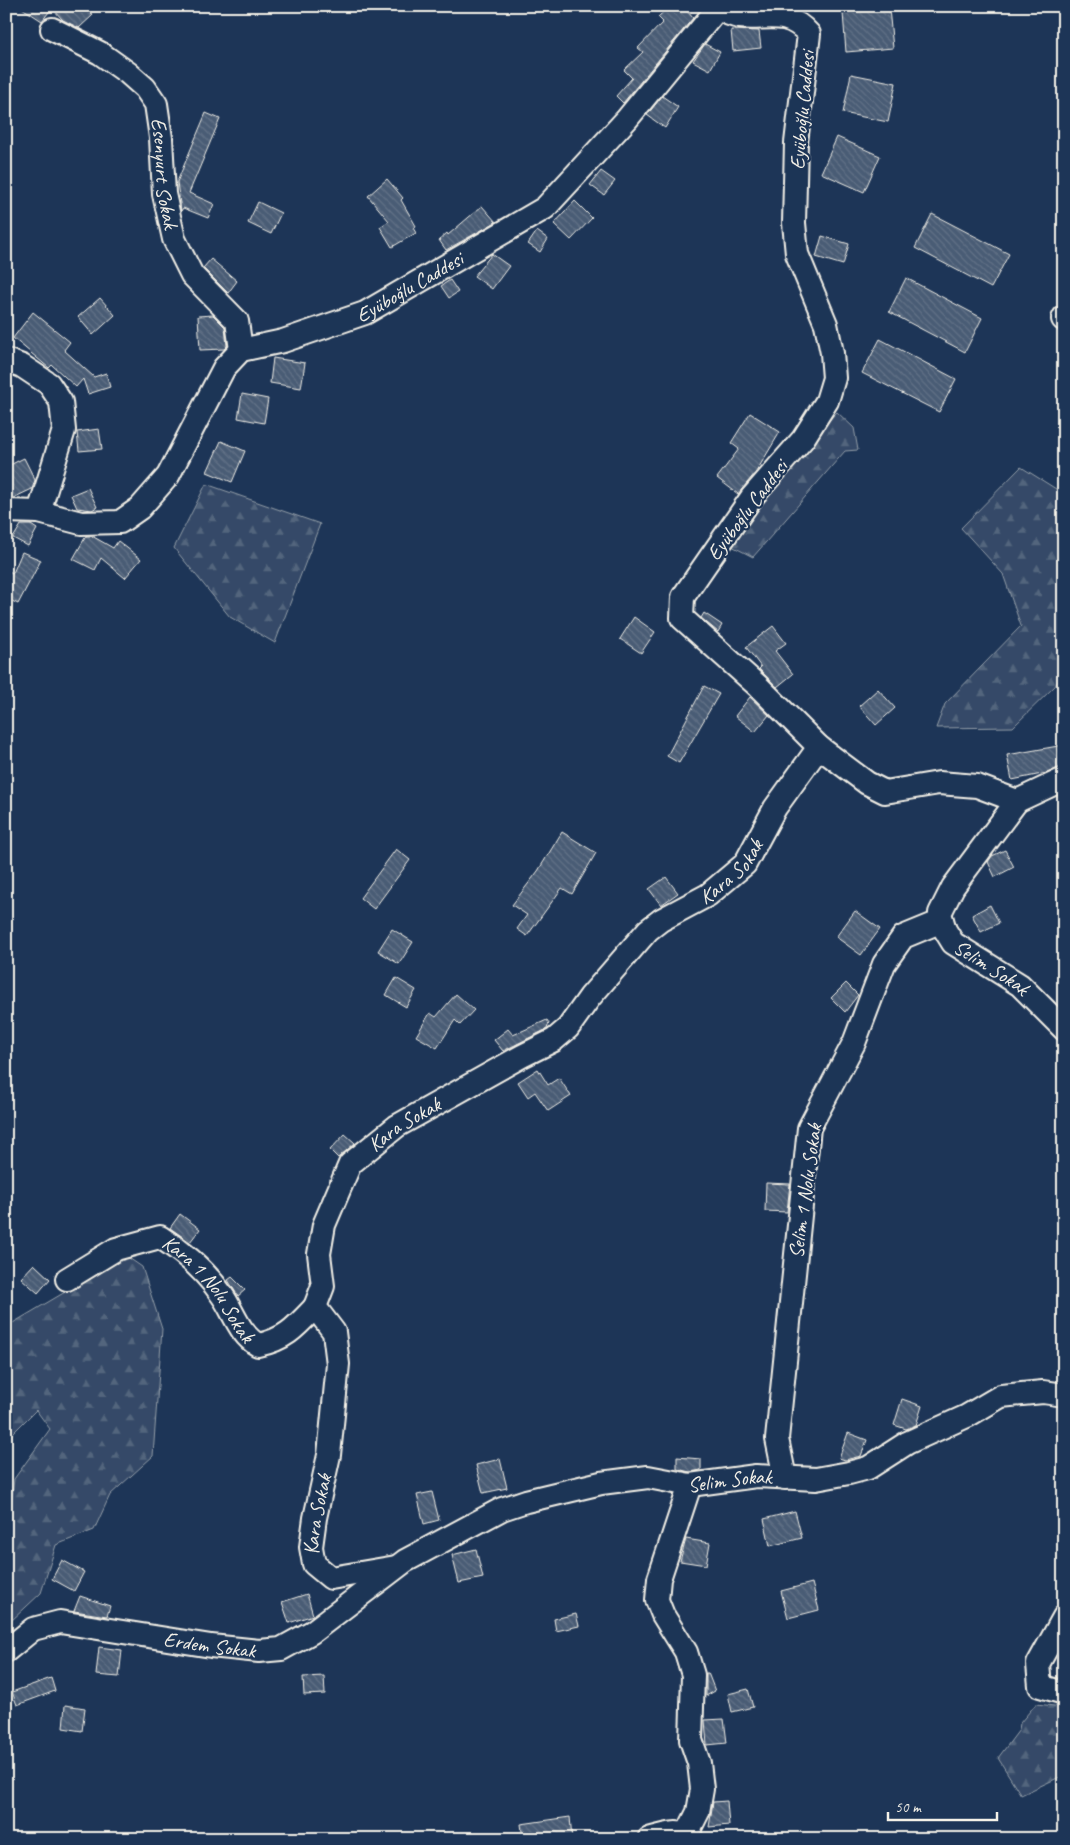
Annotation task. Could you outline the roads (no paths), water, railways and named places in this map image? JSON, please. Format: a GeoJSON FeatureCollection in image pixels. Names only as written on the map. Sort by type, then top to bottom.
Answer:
{"type":"FeatureCollection","features":[{"type":"Feature","properties":{"kind":"street","name":"Eyüboğlu Caddesi"},"geometry":{"type":"LineString","coordinates":[[241,350],[283,341],[365,313],[545,208],[627,119],[718,7],[727,14],[746,17],[778,12],[801,13],[809,34],[796,143],[794,223],[797,254],[826,324],[832,353],[834,378],[827,401],[803,439],[752,497],[683,597],[682,618],[758,686],[819,747],[867,783],[885,792],[940,783],[977,786],[1017,801]]}},
{"type":"Feature","properties":{"kind":"street","name":"Esenyurt Sokak"},"geometry":{"type":"LineString","coordinates":[[52,29],[100,53],[128,73],[145,88],[156,104],[161,138],[164,194],[174,239],[192,274],[237,321],[241,350]]}},
{"type":"Feature","properties":{"kind":"street"},"geometry":{"type":"LineString","coordinates":[[6,511],[39,512],[81,523],[120,522],[140,508],[168,476],[224,368],[241,350]]}},
{"type":"Feature","properties":{"kind":"street"},"geometry":{"type":"LineString","coordinates":[[6,360],[22,366],[48,384],[61,402],[64,430],[39,512]]}},
{"type":"Feature","properties":{"kind":"street","name":"Kara Sokak"},"geometry":{"type":"LineString","coordinates":[[396,1567],[331,1578],[314,1564],[311,1547],[315,1518],[329,1455],[338,1364],[334,1332],[315,1307],[323,1286],[319,1254],[324,1225],[350,1164],[397,1126],[554,1040],[568,1028],[590,997],[648,930],[661,920],[708,894],[745,864],[775,808],[819,747]]}},
{"type":"Feature","properties":{"kind":"street"},"geometry":{"type":"LineString","coordinates":[[1017,801],[1064,779]]}},
{"type":"Feature","properties":{"kind":"street","name":"Selim Sokak"},"geometry":{"type":"LineString","coordinates":[[1017,801],[953,887],[940,913],[945,930],[954,943],[1020,985],[1064,1029]]}},
{"type":"Feature","properties":{"kind":"street","name":"Selim 1 Nolu Sokak"},"geometry":{"type":"LineString","coordinates":[[786,1478],[777,1439],[809,1128],[854,1043],[884,964],[903,937],[942,921]]}},
{"type":"Feature","properties":{"kind":"street","name":"Kara 1 Nolu Sokak"},"geometry":{"type":"LineString","coordinates":[[66,1279],[116,1249],[160,1237],[202,1268],[224,1296],[248,1339],[258,1345],[276,1342],[294,1330],[315,1307]]}},
{"type":"Feature","properties":{"kind":"street","name":"Selim Sokak"},"geometry":{"type":"LineString","coordinates":[[396,1567],[502,1509],[526,1501],[601,1482],[648,1477],[690,1484],[756,1476],[816,1479],[868,1468],[907,1443],[967,1416],[1001,1396],[1043,1392],[1064,1396]]}},
{"type":"Feature","properties":{"kind":"street"},"geometry":{"type":"LineString","coordinates":[[649,1839],[674,1833],[690,1837],[698,1812],[702,1789],[699,1763],[691,1740],[693,1675],[686,1652],[663,1615],[657,1600],[659,1579],[690,1484]]}},
{"type":"Feature","properties":{"kind":"street","name":"Erdem Sokak"},"geometry":{"type":"LineString","coordinates":[[6,1651],[33,1629],[60,1622],[210,1646],[259,1651],[281,1649],[312,1632],[396,1567]]}},
{"type":"Feature","properties":{"kind":"street"},"geometry":{"type":"LineString","coordinates":[[1064,1617],[1038,1664],[1040,1686],[1064,1693]]}}]}
